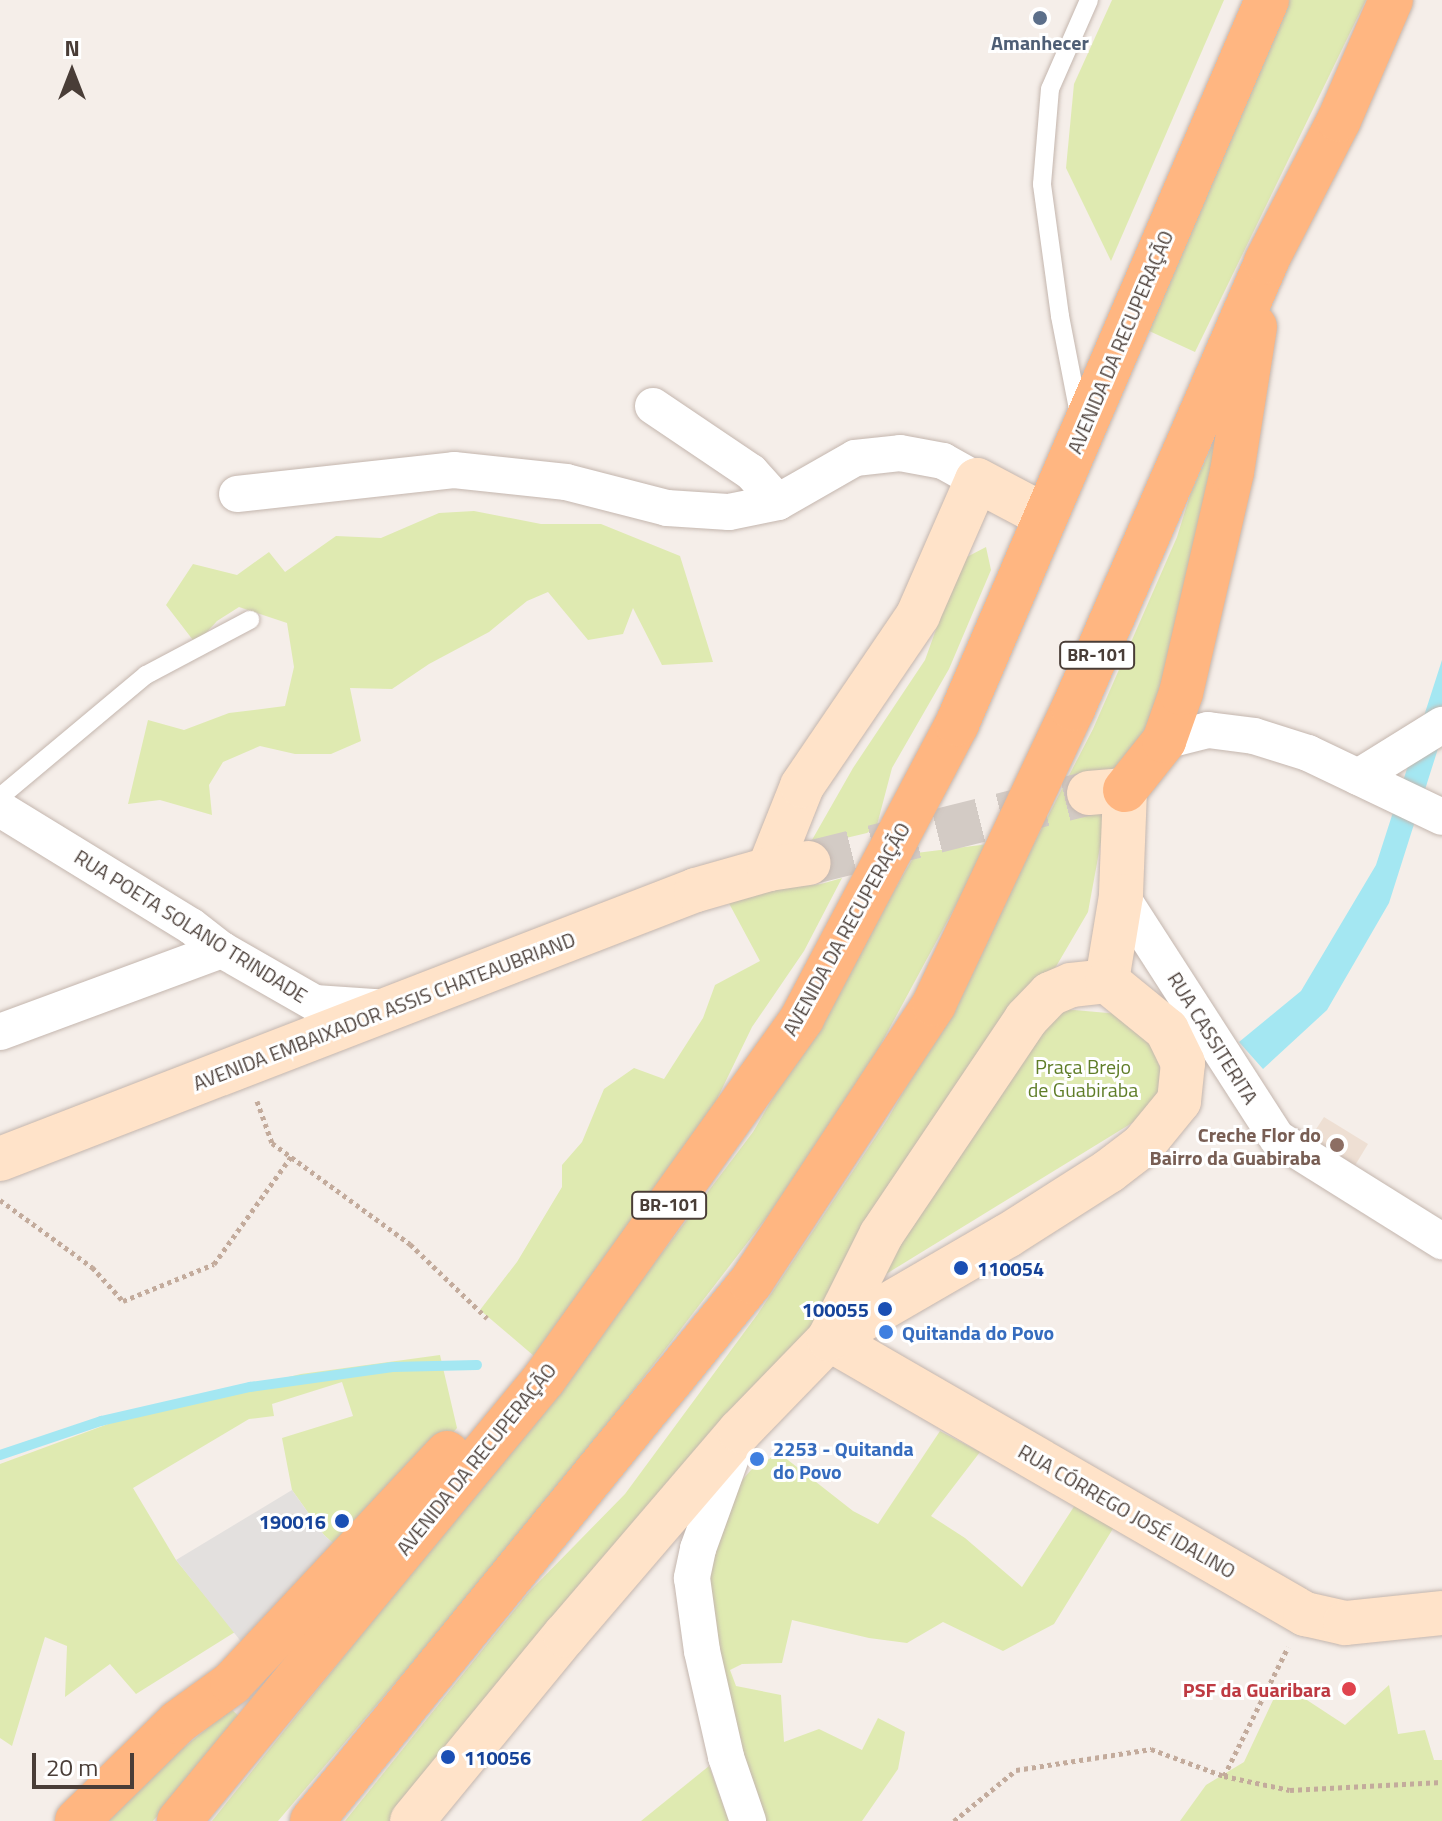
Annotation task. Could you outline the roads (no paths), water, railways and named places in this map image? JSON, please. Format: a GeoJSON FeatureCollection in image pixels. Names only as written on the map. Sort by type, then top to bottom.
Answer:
{"type":"FeatureCollection","features":[{"type":"Feature","properties":{"kind":"highway","name":"AVENIDA DA RECUPERAÇÃO"},"geometry":{"type":"LineString","coordinates":[[179,1821],[544,1379],[802,1018],[957,724],[1267,0]]}},
{"type":"Feature","properties":{"kind":"highway","name":"BR-101"},"geometry":{"type":"LineString","coordinates":[[312,1821],[751,1282],[934,1004],[1073,709],[1266,262],[1339,120],[1391,0]]}},
{"type":"Feature","properties":{"kind":"highway"},"geometry":{"type":"LineString","coordinates":[[1107,791],[1164,741],[1181,693],[1232,472],[1266,262]]}},
{"type":"Feature","properties":{"kind":"highway"},"geometry":{"type":"LineString","coordinates":[[77,1821],[178,1722],[232,1683],[484,1414],[544,1379]]}},
{"type":"Feature","properties":{"kind":"main road"},"geometry":{"type":"LineString","coordinates":[[977,480],[1045,516]]}},
{"type":"Feature","properties":{"kind":"main road","name":"AVENIDA EMBAIXADOR ASSIS CHATEAUBRIAND"},"geometry":{"type":"LineString","coordinates":[[0,1159],[696,890],[789,866],[802,786],[918,615],[977,480]]}},
{"type":"Feature","properties":{"kind":"main road"},"geometry":{"type":"LineString","coordinates":[[1107,791],[1121,896],[1107,981]]}},
{"type":"Feature","properties":{"kind":"main road"},"geometry":{"type":"LineString","coordinates":[[412,1821],[740,1431],[829,1339],[1007,1236],[1109,1171],[1143,1145],[1179,1101],[1183,1063],[1167,1030],[1107,981],[1071,985],[1050,994],[1026,1019],[881,1235],[829,1339]]}},
{"type":"Feature","properties":{"kind":"main road"},"geometry":{"type":"LineString","coordinates":[[869,1315],[881,1369]]}},
{"type":"Feature","properties":{"kind":"main road","name":"RUA CÓRREGO JOSÉ IDALINO"},"geometry":{"type":"LineString","coordinates":[[829,1339],[1305,1614],[1345,1623],[1442,1613]]}},
{"type":"Feature","properties":{"kind":"street"},"geometry":{"type":"LineString","coordinates":[[653,406],[751,472],[778,502]]}},
{"type":"Feature","properties":{"kind":"street"},"geometry":{"type":"LineString","coordinates":[[237,494],[454,470],[566,482],[667,508],[729,512],[778,502],[855,458],[900,453],[943,461],[977,480]]}},
{"type":"Feature","properties":{"kind":"street"},"geometry":{"type":"LineString","coordinates":[[1370,782],[1406,749],[1442,725]]}},
{"type":"Feature","properties":{"kind":"street"},"geometry":{"type":"LineString","coordinates":[[1164,741],[1208,730],[1254,736],[1308,753],[1438,815]]}},
{"type":"Feature","properties":{"kind":"street","name":"RUA POETA SOLANO TRINDADE"},"geometry":{"type":"LineString","coordinates":[[0,809],[191,926],[222,950],[315,1003],[393,1009]]}},
{"type":"Feature","properties":{"kind":"street","name":"RUA CASSITERITA"},"geometry":{"type":"LineString","coordinates":[[1121,896],[1277,1138],[1442,1241]]}},
{"type":"Feature","properties":{"kind":"street"},"geometry":{"type":"LineString","coordinates":[[0,1032],[222,950]]}},
{"type":"Feature","properties":{"kind":"street"},"geometry":{"type":"LineString","coordinates":[[740,1431],[698,1549],[692,1578],[702,1651],[726,1757],[748,1821]]}},
{"type":"Feature","properties":{"kind":"lane"},"geometry":{"type":"LineString","coordinates":[[1082,430],[1060,316],[1042,184],[1050,89],[1089,0]]}},
{"type":"Feature","properties":{"kind":"lane"},"geometry":{"type":"LineString","coordinates":[[0,797],[146,675],[250,620]]}},
{"type":"Feature","properties":{"kind":"water"},"geometry":{"type":"Polygon","coordinates":[[[1442,660],[1442,736],[1389,903],[1327,1010],[1263,1069],[1239,1042],[1301,991],[1376,865],[1442,660]]]}},
{"type":"Feature","properties":{"kind":"waterway"},"geometry":{"type":"LineString","coordinates":[[0,1455],[101,1421],[250,1387],[393,1367],[477,1365]]}},
{"type":"Feature","properties":{"kind":"tunnel"},"geometry":{"type":"LineString","coordinates":[[809,863],[1089,793]]}},
{"type":"Feature","properties":{"kind":"place","name":"Amanhecer"},"geometry":{"type":"Point","coordinates":[1040,18]}},
{"type":"Feature","properties":{"kind":"place","name":"Creche Flor do Bairro da Guabiraba"},"geometry":{"type":"Point","coordinates":[1337,1145]}},
{"type":"Feature","properties":{"kind":"place","name":"110054"},"geometry":{"type":"Point","coordinates":[961,1268]}},
{"type":"Feature","properties":{"kind":"place","name":"100055"},"geometry":{"type":"Point","coordinates":[885,1309]}},
{"type":"Feature","properties":{"kind":"place","name":"Quitanda do Povo"},"geometry":{"type":"Point","coordinates":[886,1332]}},
{"type":"Feature","properties":{"kind":"place","name":"2253 - Quitanda do Povo"},"geometry":{"type":"Point","coordinates":[757,1459]}},
{"type":"Feature","properties":{"kind":"place","name":"190016"},"geometry":{"type":"Point","coordinates":[342,1521]}},
{"type":"Feature","properties":{"kind":"place","name":"PSF da Guaribara"},"geometry":{"type":"Point","coordinates":[1349,1689]}},
{"type":"Feature","properties":{"kind":"place","name":"110056"},"geometry":{"type":"Point","coordinates":[448,1757]}},
{"type":"Feature","properties":{"kind":"park label","name":"Praça Brejo de Guabiraba"},"geometry":{"type":"Point","coordinates":[1083,1078]}}]}
